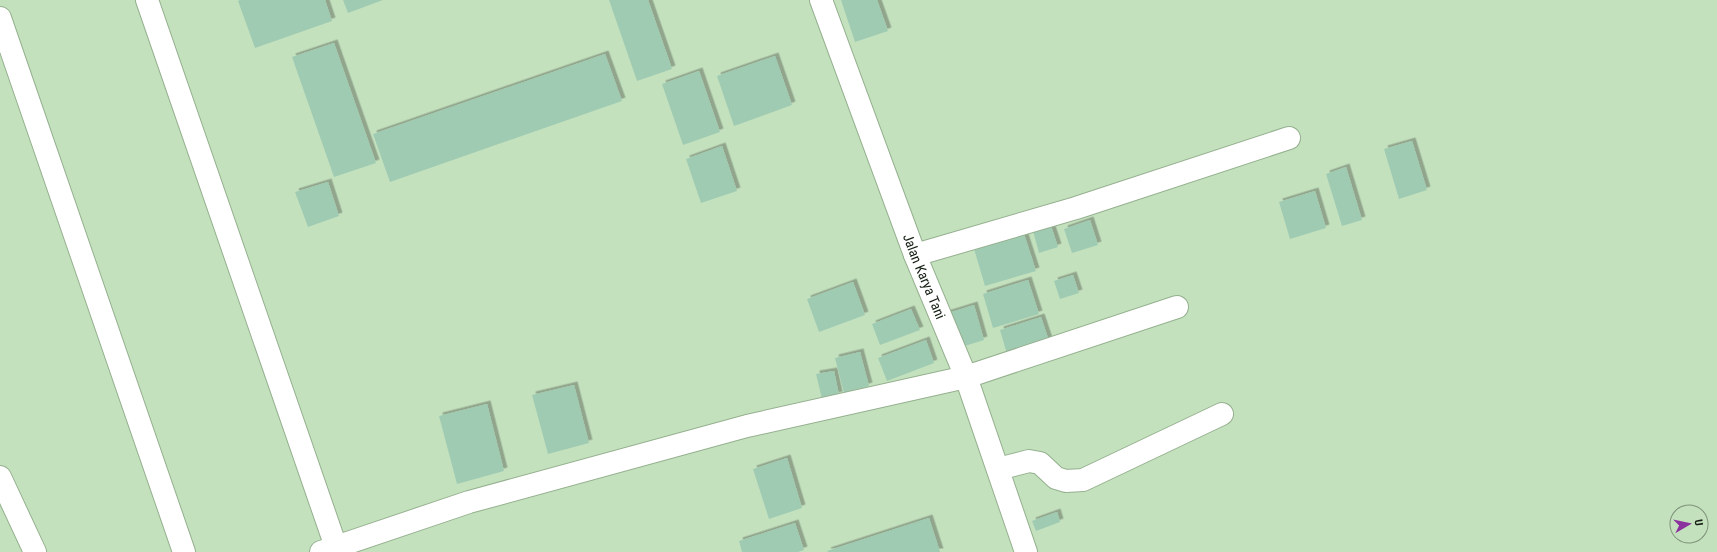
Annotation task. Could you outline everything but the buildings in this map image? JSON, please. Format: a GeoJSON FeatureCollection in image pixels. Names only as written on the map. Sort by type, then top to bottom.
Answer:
{"type":"FeatureCollection","features":[{"type":"Feature","properties":{"kind":"street"},"geometry":{"type":"LineString","coordinates":[[147,0],[328,550],[469,502],[710,436],[747,426],[966,377],[1177,307]]}},
{"type":"Feature","properties":{"kind":"street","name":"Jalan Karya Tani"},"geometry":{"type":"LineString","coordinates":[[821,0],[915,255],[966,377],[1026,552]]}},
{"type":"Feature","properties":{"kind":"street"},"geometry":{"type":"LineString","coordinates":[[0,18],[184,552]]}},
{"type":"Feature","properties":{"kind":"street"},"geometry":{"type":"LineString","coordinates":[[915,255],[1076,208],[1289,138]]}},
{"type":"Feature","properties":{"kind":"street"},"geometry":{"type":"LineString","coordinates":[[998,469],[1029,461],[1040,463],[1056,478],[1061,480],[1082,480],[1222,414]]}},
{"type":"Feature","properties":{"kind":"street"},"geometry":{"type":"LineString","coordinates":[[0,477],[35,552]]}}]}
